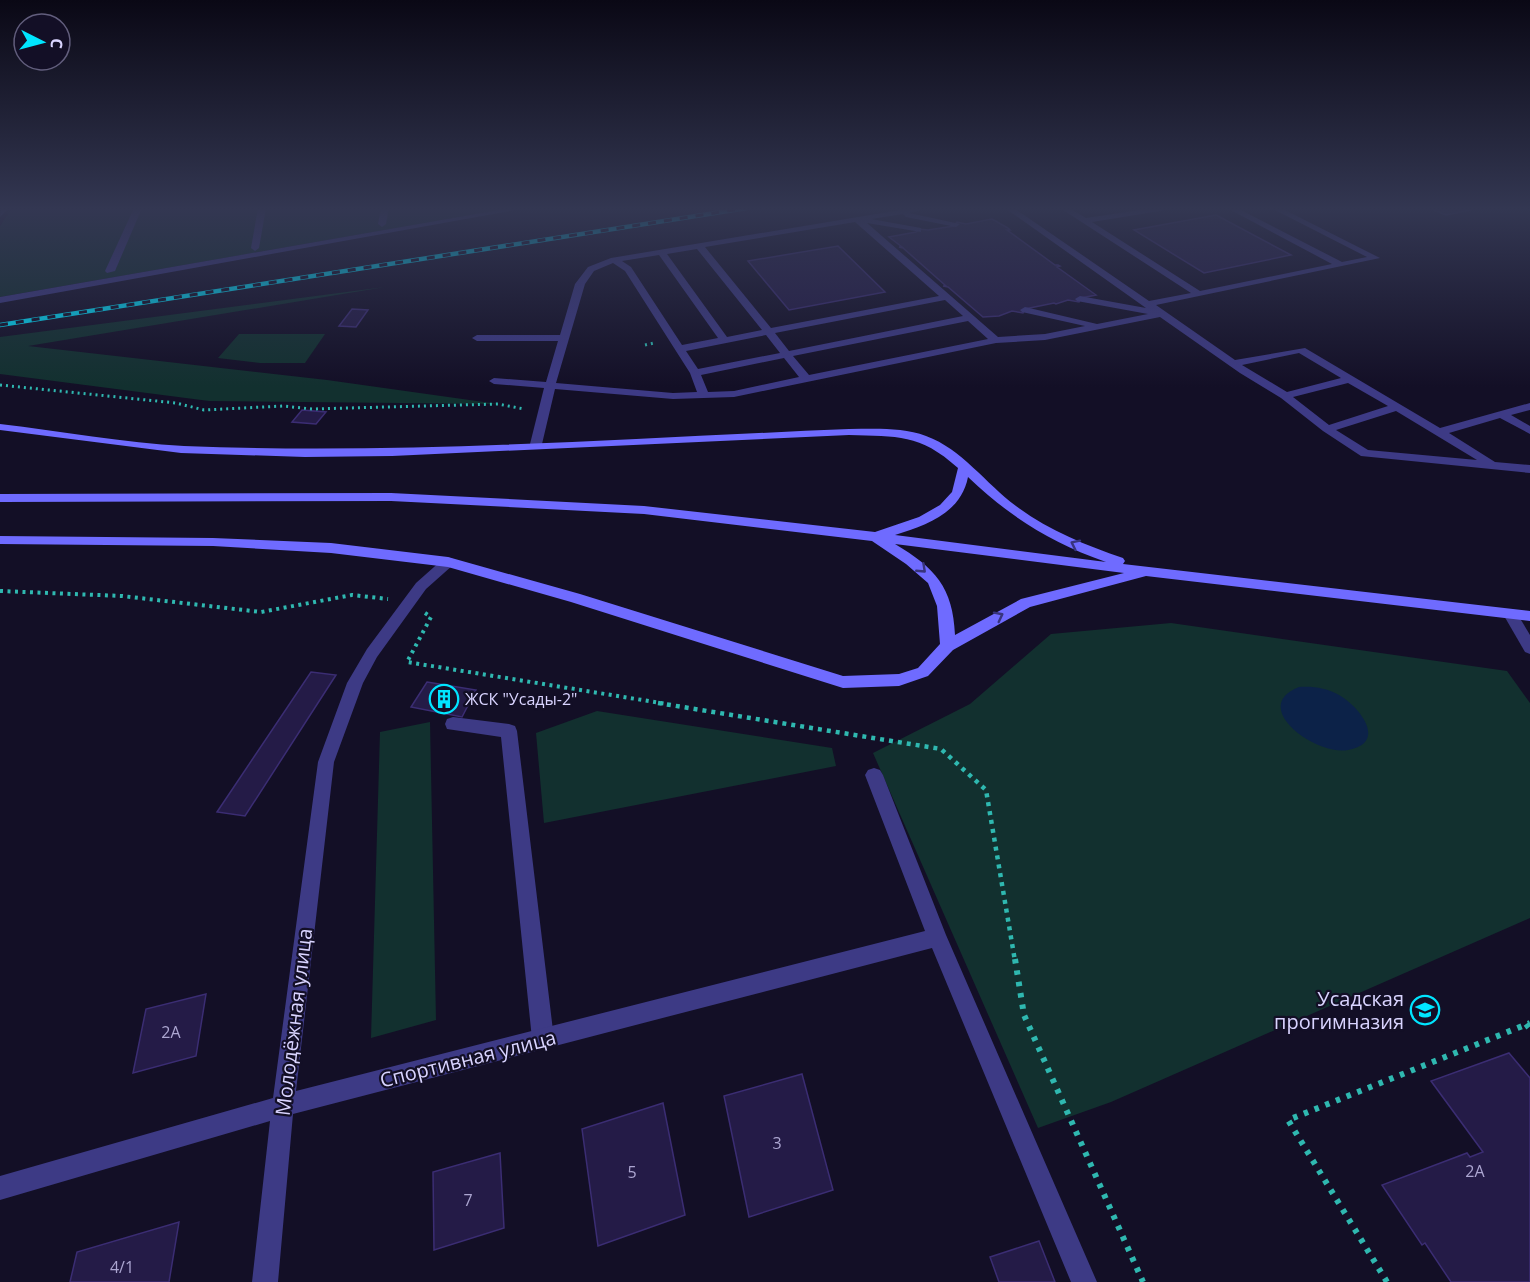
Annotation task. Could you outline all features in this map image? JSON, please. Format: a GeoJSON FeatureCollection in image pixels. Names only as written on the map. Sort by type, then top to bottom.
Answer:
{"type":"FeatureCollection","features":[{"type":"Feature","properties":{"kind":"street"},"geometry":{"type":"LineString","coordinates":[[0,292],[130,268]]}},
{"type":"Feature","properties":{"kind":"street"},"geometry":{"type":"LineString","coordinates":[[0,300],[183,268]]}},
{"type":"Feature","properties":{"kind":"street"},"geometry":{"type":"LineString","coordinates":[[536,444],[550,386],[580,284],[585,275],[596,268]]}},
{"type":"Feature","properties":{"kind":"street"},"geometry":{"type":"LineString","coordinates":[[626,268],[695,373],[704,396]]}},
{"type":"Feature","properties":{"kind":"street"},"geometry":{"type":"LineString","coordinates":[[672,268],[724,340]]}},
{"type":"Feature","properties":{"kind":"street"},"geometry":{"type":"LineString","coordinates":[[718,268],[806,379]]}},
{"type":"Feature","properties":{"kind":"street"},"geometry":{"type":"LineString","coordinates":[[913,268],[996,340]]}},
{"type":"Feature","properties":{"kind":"street"},"geometry":{"type":"LineString","coordinates":[[1096,268],[1365,453],[1530,469]]}},
{"type":"Feature","properties":{"kind":"street"},"geometry":{"type":"LineString","coordinates":[[1158,268],[1199,294]]}},
{"type":"Feature","properties":{"kind":"street"},"geometry":{"type":"LineString","coordinates":[[1149,304],[1326,268]]}},
{"type":"Feature","properties":{"kind":"street"},"geometry":{"type":"LineString","coordinates":[[679,349],[947,297]]}},
{"type":"Feature","properties":{"kind":"street"},"geometry":{"type":"LineString","coordinates":[[1080,299],[1163,314]]}},
{"type":"Feature","properties":{"kind":"street"},"geometry":{"type":"LineString","coordinates":[[1025,310],[1102,327]]}},
{"type":"Feature","properties":{"kind":"street"},"geometry":{"type":"LineString","coordinates":[[494,381],[704,396],[734,394],[996,340],[1045,337],[1163,314]]}},
{"type":"Feature","properties":{"kind":"street"},"geometry":{"type":"LineString","coordinates":[[695,373],[969,318]]}},
{"type":"Feature","properties":{"kind":"street"},"geometry":{"type":"LineString","coordinates":[[477,338],[564,338]]}},
{"type":"Feature","properties":{"kind":"street"},"geometry":{"type":"LineString","coordinates":[[1234,363],[1301,350],[1495,466]]}},
{"type":"Feature","properties":{"kind":"street"},"geometry":{"type":"LineString","coordinates":[[1285,396],[1350,379]]}},
{"type":"Feature","properties":{"kind":"street"},"geometry":{"type":"LineString","coordinates":[[1439,432],[1530,406]]}},
{"type":"Feature","properties":{"kind":"street"},"geometry":{"type":"LineString","coordinates":[[1327,429],[1398,407]]}},
{"type":"Feature","properties":{"kind":"street"},"geometry":{"type":"LineString","coordinates":[[1501,414],[1530,431]]}},
{"type":"Feature","properties":{"kind":"street"},"geometry":{"type":"LineString","coordinates":[[0,427],[182,449],[254,452],[392,452],[849,432],[902,433],[923,438],[943,448],[1012,510],[1051,532],[1096,554],[1149,572]]}},
{"type":"Feature","properties":{"kind":"street"},"geometry":{"type":"LineString","coordinates":[[874,537],[912,525],[946,508],[958,493],[964,468]]}},
{"type":"Feature","properties":{"kind":"street"},"geometry":{"type":"LineString","coordinates":[[0,498],[392,497],[507,501],[750,520],[1149,572],[1530,616]]}},
{"type":"Feature","properties":{"kind":"street"},"geometry":{"type":"LineString","coordinates":[[874,537],[916,563],[938,584],[948,614],[948,646]]}},
{"type":"Feature","properties":{"kind":"street"},"geometry":{"type":"LineString","coordinates":[[0,540],[213,542],[331,548],[448,562],[575,598],[843,682],[899,680],[923,672],[948,646],[1026,603],[1149,572]]}},
{"type":"Feature","properties":{"kind":"street","name":"Молодёжная улица"},"geometry":{"type":"LineString","coordinates":[[265,1282],[283,1106],[326,762],[355,683],[372,652],[408,602],[448,562]]}},
{"type":"Feature","properties":{"kind":"street"},"geometry":{"type":"LineString","coordinates":[[1510,614],[1530,648]]}},
{"type":"Feature","properties":{"kind":"street"},"geometry":{"type":"LineString","coordinates":[[453,724],[509,731],[543,1040]]}},
{"type":"Feature","properties":{"kind":"street"},"geometry":{"type":"LineString","coordinates":[[874,775],[937,937],[1084,1282]]}},
{"type":"Feature","properties":{"kind":"street","name":"Спортивная улица"},"geometry":{"type":"LineString","coordinates":[[0,1188],[283,1106],[937,937]]}},
{"type":"Feature","properties":{"kind":"path"},"geometry":{"type":"LineString","coordinates":[[0,385],[176,403],[204,410],[283,406],[312,409],[498,404],[544,413]]}},
{"type":"Feature","properties":{"kind":"path"},"geometry":{"type":"LineString","coordinates":[[0,591],[122,597],[261,612],[352,595],[408,602],[431,617],[407,662],[941,749],[986,790],[1024,1015],[1143,1282]]}},
{"type":"Feature","properties":{"kind":"path"},"geometry":{"type":"LineString","coordinates":[[1388,1282],[1288,1120],[1529,1025]]}},
{"type":"Feature","properties":{"kind":"green space"},"geometry":{"type":"Polygon","coordinates":[[[0,268],[168,268],[0,297],[0,268]]]}},
{"type":"Feature","properties":{"kind":"green space"},"geometry":{"type":"Polygon","coordinates":[[[385,287],[28,346],[327,380],[498,404],[209,401],[0,374],[0,337],[385,287]]]}},
{"type":"Feature","properties":{"kind":"green space"},"geometry":{"type":"Polygon","coordinates":[[[239,334],[325,334],[305,363],[260,363],[218,358],[239,334]]]}},
{"type":"Feature","properties":{"kind":"green space"},"geometry":{"type":"Polygon","coordinates":[[[1171,623],[1507,671],[1530,703],[1530,918],[1111,1102],[1038,1128],[873,753],[970,704],[1051,634],[1171,623]]]}},
{"type":"Feature","properties":{"kind":"green space"},"geometry":{"type":"Polygon","coordinates":[[[597,711],[832,748],[836,766],[544,823],[536,733],[597,711]]]}},
{"type":"Feature","properties":{"kind":"green space"},"geometry":{"type":"Polygon","coordinates":[[[430,722],[436,1020],[371,1038],[380,732],[430,722]]]}},
{"type":"Feature","properties":{"kind":"water"},"geometry":{"type":"Polygon","coordinates":[[[1299,687],[1325,689],[1347,701],[1362,716],[1366,724],[1368,733],[1366,740],[1360,746],[1348,750],[1335,750],[1320,746],[1292,728],[1284,717],[1281,706],[1285,696],[1299,687]]]}},
{"type":"Feature","properties":{"kind":"building"},"geometry":{"type":"Polygon","coordinates":[[[754,268],[860,268],[885,292],[789,310],[754,268]]]}},
{"type":"Feature","properties":{"kind":"building"},"geometry":{"type":"Polygon","coordinates":[[[925,268],[1058,268],[1096,295],[1081,298],[1079,302],[1068,300],[1025,309],[1023,313],[1012,311],[999,316],[983,317],[948,287],[943,286],[946,286],[925,268]]]}},
{"type":"Feature","properties":{"kind":"building"},"geometry":{"type":"Polygon","coordinates":[[[1196,268],[1229,268],[1204,273],[1196,268]]]}},
{"type":"Feature","properties":{"kind":"building"},"geometry":{"type":"Polygon","coordinates":[[[352,309],[368,310],[356,327],[339,326],[352,309]]]}},
{"type":"Feature","properties":{"kind":"building"},"geometry":{"type":"Polygon","coordinates":[[[302,410],[326,412],[316,424],[292,422],[302,410]]]}},
{"type":"Feature","properties":{"kind":"building"},"geometry":{"type":"Polygon","coordinates":[[[311,672],[336,675],[245,816],[217,812],[311,672]]]}},
{"type":"Feature","properties":{"kind":"building","name":"ЖСК \"Усады-2\""},"geometry":{"type":"Polygon","coordinates":[[[427,682],[476,690],[462,717],[411,707],[427,682]]]}},
{"type":"Feature","properties":{"kind":"building"},"geometry":{"type":"Polygon","coordinates":[[[206,994],[196,1056],[133,1073],[146,1009],[206,994]]]}},
{"type":"Feature","properties":{"kind":"building"},"geometry":{"type":"Polygon","coordinates":[[[1509,1053],[1530,1078],[1530,1282],[1451,1282],[1425,1243],[1422,1245],[1382,1185],[1467,1153],[1470,1157],[1483,1152],[1431,1081],[1509,1053]]]}},
{"type":"Feature","properties":{"kind":"building"},"geometry":{"type":"Polygon","coordinates":[[[802,1074],[833,1190],[749,1217],[724,1096],[802,1074]]]}},
{"type":"Feature","properties":{"kind":"building"},"geometry":{"type":"Polygon","coordinates":[[[663,1103],[685,1215],[598,1246],[582,1129],[663,1103]]]}},
{"type":"Feature","properties":{"kind":"building"},"geometry":{"type":"Polygon","coordinates":[[[500,1153],[504,1228],[434,1250],[433,1172],[500,1153]]]}},
{"type":"Feature","properties":{"kind":"building"},"geometry":{"type":"Polygon","coordinates":[[[179,1222],[169,1282],[70,1282],[77,1252],[179,1222]]]}},
{"type":"Feature","properties":{"kind":"building"},"geometry":{"type":"Polygon","coordinates":[[[1039,1241],[1055,1282],[999,1282],[990,1257],[1039,1241]]]}},
{"type":"Feature","properties":{"kind":"railway"},"geometry":{"type":"LineString","coordinates":[[0,325],[365,268]]}},
{"type":"Feature","properties":{"kind":"place","name":"ЖСК \"Усады-2\""},"geometry":{"type":"Point","coordinates":[444,699]}},
{"type":"Feature","properties":{"kind":"place","name":"Усадская прогимназия"},"geometry":{"type":"Point","coordinates":[1425,1010]}}]}
